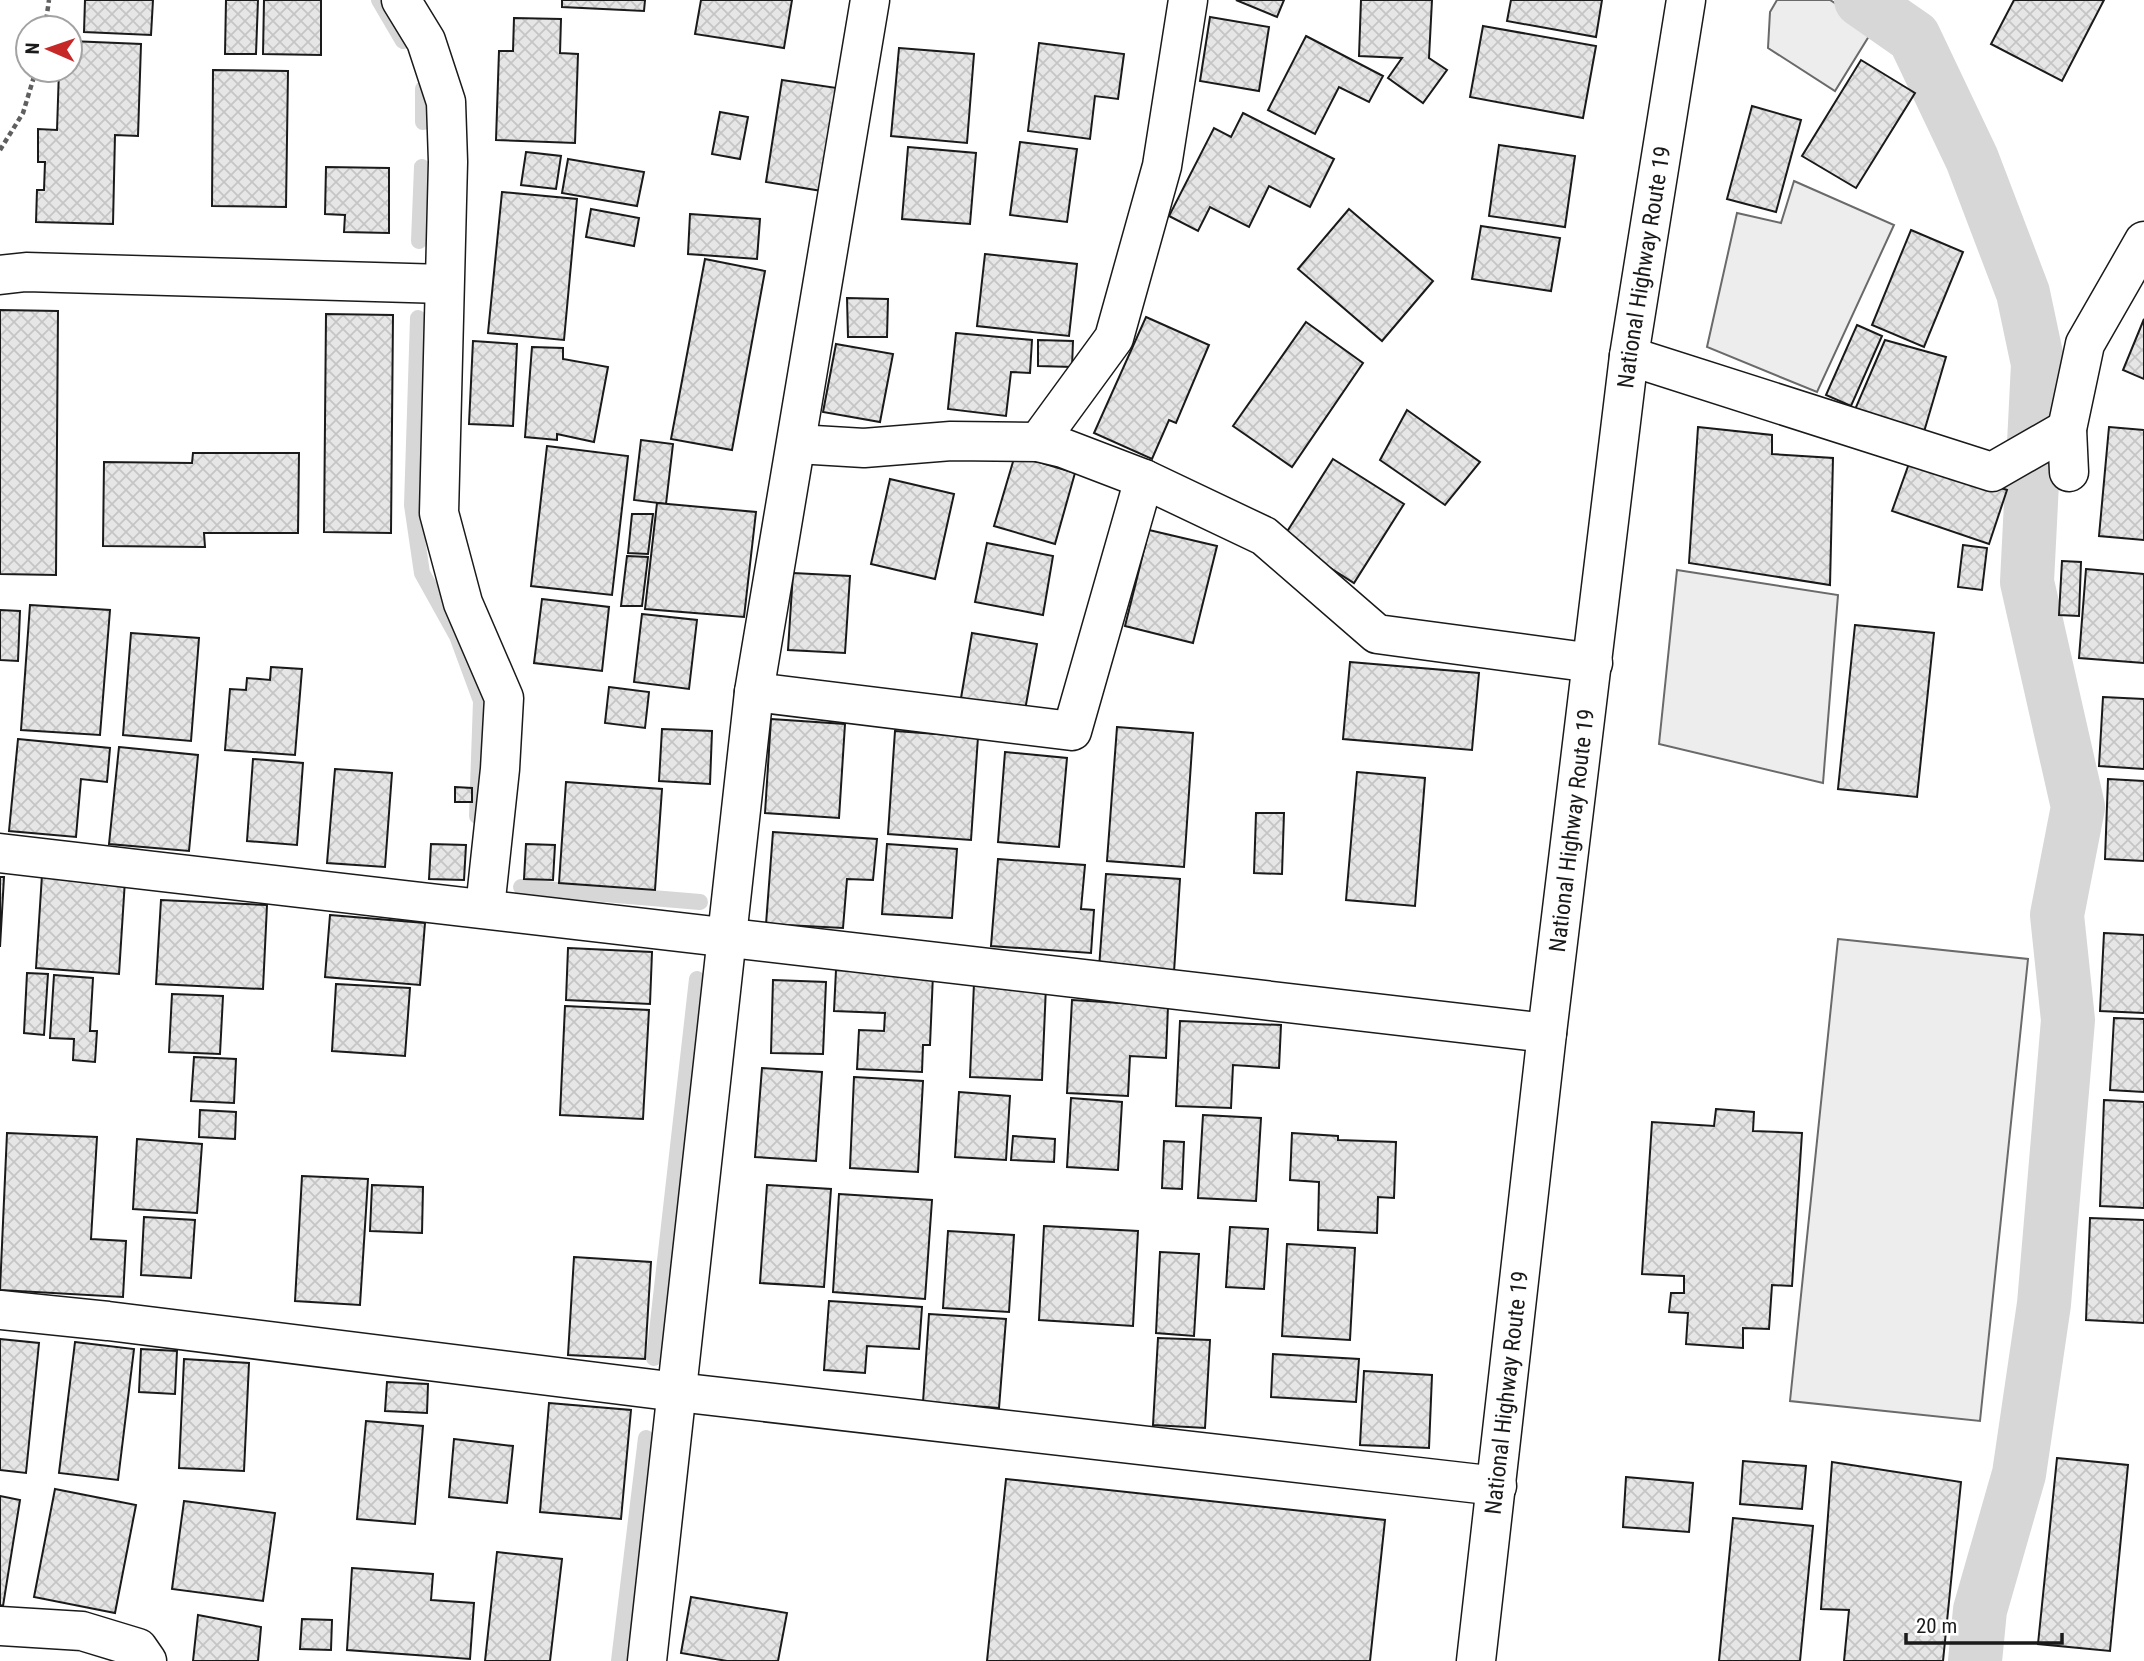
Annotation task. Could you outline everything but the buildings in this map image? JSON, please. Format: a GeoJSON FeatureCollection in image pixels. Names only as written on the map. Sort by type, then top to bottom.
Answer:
{"type":"FeatureCollection","features":[{"type":"Feature","properties":{"kind":"main road"},"geometry":{"type":"LineString","coordinates":[[401,0],[426,41],[446,102],[448,162],[439,513],[463,603],[504,698],[500,769],[485,908]]}},
{"type":"Feature","properties":{"kind":"main road"},"geometry":{"type":"LineString","coordinates":[[647,1661],[754,692],[870,0]]}},
{"type":"Feature","properties":{"kind":"main road"},"geometry":{"type":"LineString","coordinates":[[1038,442],[1114,338],[1162,166],[1188,0]]}},
{"type":"Feature","properties":{"kind":"main road","name":"National Highway Route 19"},"geometry":{"type":"LineString","coordinates":[[1476,1661],[1547,1033],[1629,356],[1686,0]]}},
{"type":"Feature","properties":{"kind":"main road"},"geometry":{"type":"LineString","coordinates":[[2069,472],[2061,432],[2085,344],[2144,241]]}},
{"type":"Feature","properties":{"kind":"main road"},"geometry":{"type":"LineString","coordinates":[[0,275],[26,272],[444,284]]}},
{"type":"Feature","properties":{"kind":"main road"},"geometry":{"type":"LineString","coordinates":[[1629,356],[1992,472],[2061,432]]}},
{"type":"Feature","properties":{"kind":"main road"},"geometry":{"type":"LineString","coordinates":[[797,444],[864,448],[951,441],[1038,442],[1063,448],[1144,480],[1264,536],[1377,634],[1593,663]]}},
{"type":"Feature","properties":{"kind":"main road"},"geometry":{"type":"LineString","coordinates":[[754,692],[1072,731],[1144,480]]}},
{"type":"Feature","properties":{"kind":"main road"},"geometry":{"type":"LineString","coordinates":[[0,853],[1547,1033]]}},
{"type":"Feature","properties":{"kind":"main road"},"geometry":{"type":"LineString","coordinates":[[0,1310],[677,1392],[1497,1486]]}},
{"type":"Feature","properties":{"kind":"main road"},"geometry":{"type":"LineString","coordinates":[[0,1626],[82,1631],[138,1648],[147,1661]]}},
{"type":"Feature","properties":{"kind":"path"},"geometry":{"type":"LineString","coordinates":[[0,149],[23,113],[32,84]]}},
{"type":"Feature","properties":{"kind":"shaded area"},"geometry":{"type":"Polygon","coordinates":[[[1777,0],[1830,0],[1874,28],[1835,91],[1768,48],[1770,12],[1777,0]]]}},
{"type":"Feature","properties":{"kind":"shaded area"},"geometry":{"type":"Polygon","coordinates":[[[1794,181],[1894,225],[1817,392],[1707,347],[1737,213],[1781,223],[1794,181]]]}},
{"type":"Feature","properties":{"kind":"shaded area"},"geometry":{"type":"Polygon","coordinates":[[[1677,570],[1838,595],[1823,783],[1659,744],[1677,570]]]}},
{"type":"Feature","properties":{"kind":"shaded area"},"geometry":{"type":"Polygon","coordinates":[[[1838,939],[2028,959],[1980,1421],[1790,1401],[1838,939]]]}},
{"type":"Feature","properties":{"kind":"waterway"},"geometry":{"type":"LineString","coordinates":[[379,0],[403,41]]}},
{"type":"Feature","properties":{"kind":"waterway"},"geometry":{"type":"LineString","coordinates":[[1861,0],[1914,37],[1972,159],[2023,293],[2038,364],[2027,582],[2078,807],[2057,915],[2068,1020],[2044,1304],[2019,1474],[1980,1610],[1975,1661]]}},
{"type":"Feature","properties":{"kind":"waterway"},"geometry":{"type":"LineString","coordinates":[[423,89],[423,122]]}},
{"type":"Feature","properties":{"kind":"waterway"},"geometry":{"type":"LineString","coordinates":[[419,241],[422,167]]}},
{"type":"Feature","properties":{"kind":"waterway"},"geometry":{"type":"LineString","coordinates":[[418,318],[412,505],[422,573],[457,636],[481,701],[477,816]]}},
{"type":"Feature","properties":{"kind":"waterway"},"geometry":{"type":"LineString","coordinates":[[521,887],[700,902]]}},
{"type":"Feature","properties":{"kind":"waterway"},"geometry":{"type":"LineString","coordinates":[[654,1358],[697,979]]}},
{"type":"Feature","properties":{"kind":"waterway"},"geometry":{"type":"LineString","coordinates":[[619,1661],[646,1438]]}}]}
